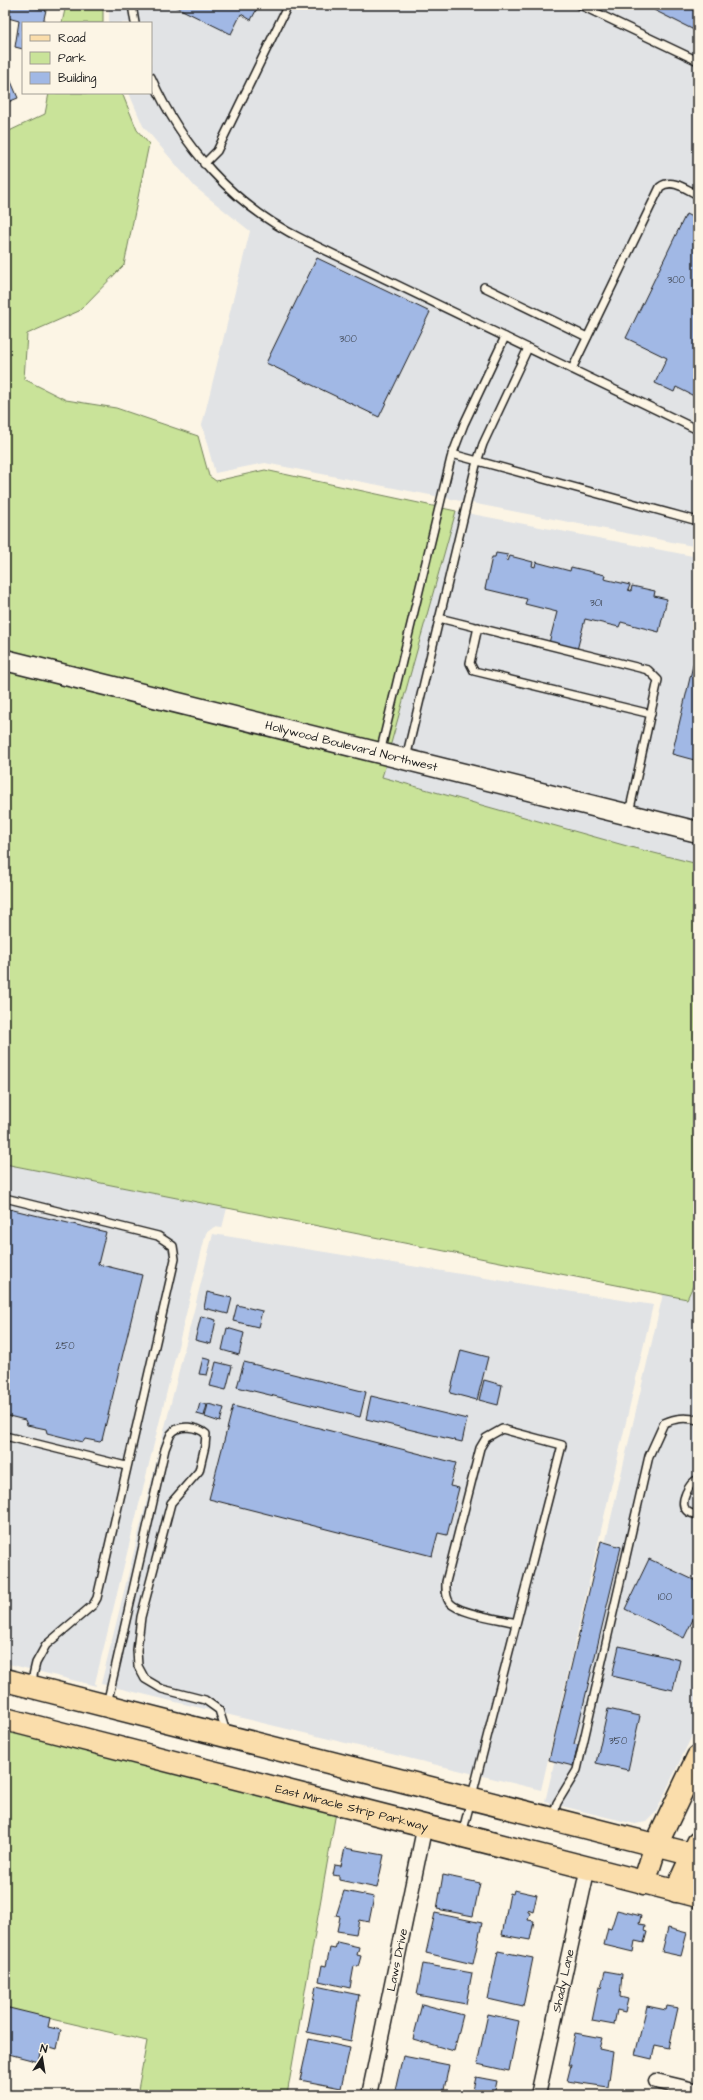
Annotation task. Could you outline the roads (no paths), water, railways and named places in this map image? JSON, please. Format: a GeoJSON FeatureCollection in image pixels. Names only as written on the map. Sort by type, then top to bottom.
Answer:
{"type":"FeatureCollection","features":[{"type":"Feature","properties":{"kind":"main road"},"geometry":{"type":"LineString","coordinates":[[5,1680],[656,1845],[696,1851],[676,1890]]}},
{"type":"Feature","properties":{"kind":"main road","name":"East Miracle Strip Parkway"},"geometry":{"type":"LineString","coordinates":[[5,1718],[698,1896]]}},
{"type":"Feature","properties":{"kind":"main road"},"geometry":{"type":"LineString","coordinates":[[644,1883],[656,1845],[698,1757]]}},
{"type":"Feature","properties":{"kind":"street","name":"Hollywood Boulevard Northwest"},"geometry":{"type":"LineString","coordinates":[[5,660],[698,832]]}},
{"type":"Feature","properties":{"kind":"street","name":"Laws Drive"},"geometry":{"type":"LineString","coordinates":[[369,2095],[425,1825]]}},
{"type":"Feature","properties":{"kind":"street","name":"Shady Lane"},"geometry":{"type":"LineString","coordinates":[[538,2095],[588,1867]]}},
{"type":"Feature","properties":{"kind":"street"},"geometry":{"type":"LineString","coordinates":[[656,2081],[698,2091]]}},
{"type":"Feature","properties":{"kind":"lane"},"geometry":{"type":"LineString","coordinates":[[132,5],[135,22]]}},
{"type":"Feature","properties":{"kind":"lane"},"geometry":{"type":"LineString","coordinates":[[204,164],[217,151],[288,5]]}},
{"type":"Feature","properties":{"kind":"lane"},"geometry":{"type":"LineString","coordinates":[[580,5],[698,61]]}},
{"type":"Feature","properties":{"kind":"lane"},"geometry":{"type":"LineString","coordinates":[[152,79],[171,118],[204,164],[234,194],[273,223],[295,236],[698,430]]}},
{"type":"Feature","properties":{"kind":"lane"},"geometry":{"type":"LineString","coordinates":[[572,369],[660,187],[666,184],[676,184],[698,195]]}},
{"type":"Feature","properties":{"kind":"lane"},"geometry":{"type":"LineString","coordinates":[[484,287],[587,337]]}},
{"type":"Feature","properties":{"kind":"lane"},"geometry":{"type":"LineString","coordinates":[[380,754],[452,454],[464,424],[505,337]]}},
{"type":"Feature","properties":{"kind":"lane"},"geometry":{"type":"LineString","coordinates":[[406,760],[477,461],[528,348]]}},
{"type":"Feature","properties":{"kind":"lane"},"geometry":{"type":"LineString","coordinates":[[452,454],[698,521]]}},
{"type":"Feature","properties":{"kind":"lane"},"geometry":{"type":"LineString","coordinates":[[440,618],[648,670],[658,680],[629,815]]}},
{"type":"Feature","properties":{"kind":"lane"},"geometry":{"type":"LineString","coordinates":[[478,627],[470,663],[474,671],[651,714]]}},
{"type":"Feature","properties":{"kind":"lane"},"geometry":{"type":"LineString","coordinates":[[5,1198],[158,1236],[173,1246],[176,1259],[126,1466],[97,1598],[93,1605],[46,1645],[36,1663],[30,1686]]}},
{"type":"Feature","properties":{"kind":"lane"},"geometry":{"type":"LineString","coordinates":[[551,1818],[557,1803],[577,1770],[649,1456],[664,1423],[674,1419],[688,1418],[698,1420]]}},
{"type":"Feature","properties":{"kind":"lane"},"geometry":{"type":"LineString","coordinates":[[106,1705],[165,1449],[172,1433],[179,1428],[188,1427],[201,1429],[206,1434],[205,1446],[199,1471],[171,1503],[143,1609],[137,1650],[138,1666],[145,1679],[162,1689],[205,1700],[219,1710],[228,1736]]}},
{"type":"Feature","properties":{"kind":"lane"},"geometry":{"type":"LineString","coordinates":[[461,1835],[471,1798],[562,1445],[502,1429],[486,1438],[480,1448],[446,1582],[446,1592],[450,1603],[462,1610],[516,1623]]}},
{"type":"Feature","properties":{"kind":"lane"},"geometry":{"type":"LineString","coordinates":[[5,1436],[126,1466]]}},
{"type":"Feature","properties":{"kind":"lane"},"geometry":{"type":"LineString","coordinates":[[698,1479],[689,1487],[683,1504],[684,1509],[688,1513],[698,1515]]}}]}
